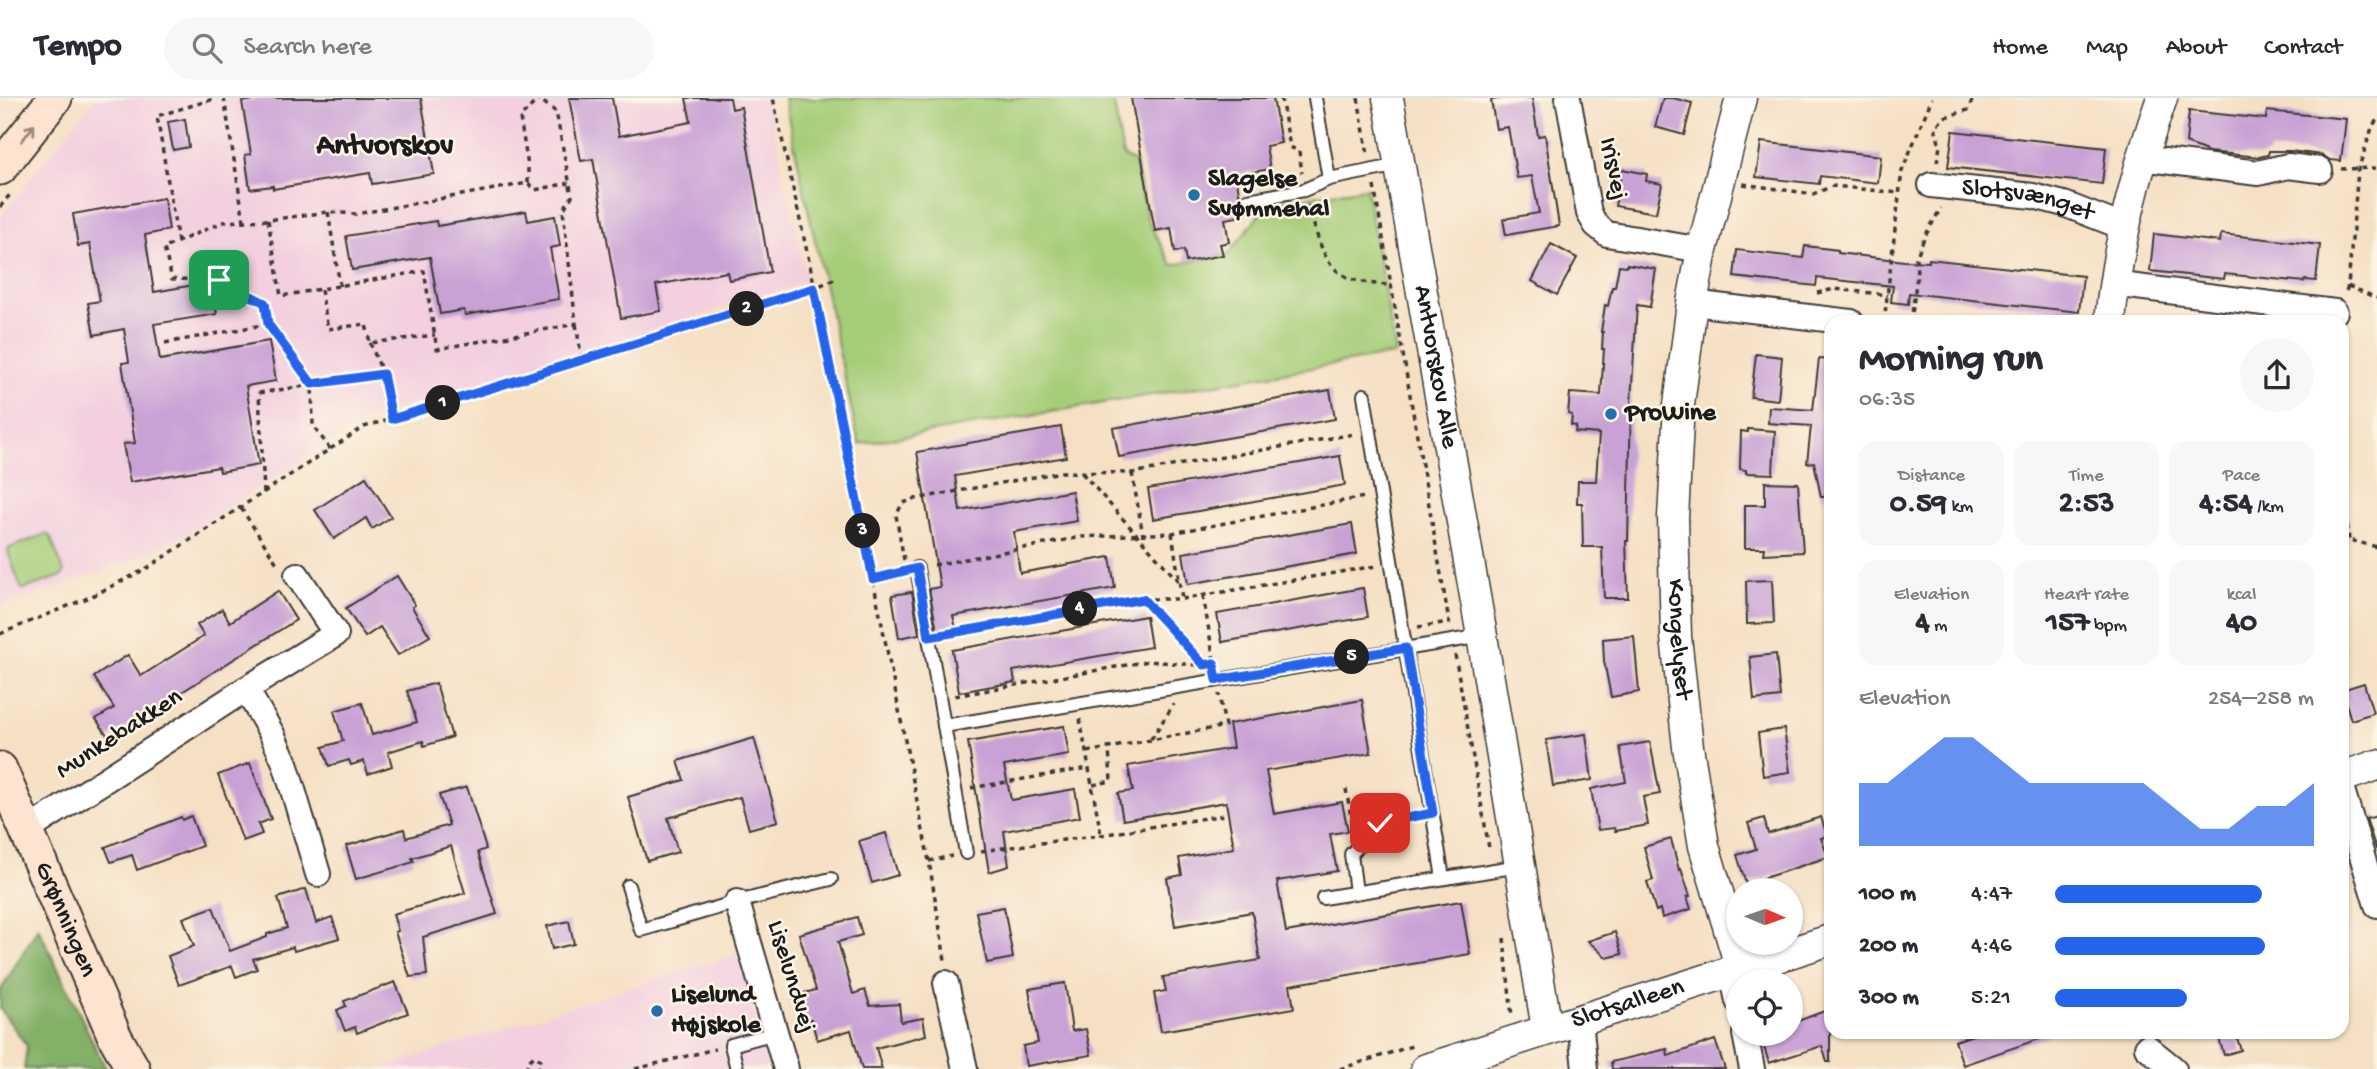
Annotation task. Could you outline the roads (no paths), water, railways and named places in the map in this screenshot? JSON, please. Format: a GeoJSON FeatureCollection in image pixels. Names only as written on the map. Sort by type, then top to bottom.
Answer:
{"type":"FeatureCollection","features":[{"type":"Feature","properties":{"kind":"main road"},"geometry":{"type":"LineString","coordinates":[[0,167],[55,98]]}},
{"type":"Feature","properties":{"kind":"main road","name":"Grønningen"},"geometry":{"type":"LineString","coordinates":[[0,769],[116,1037],[133,1069]]}},
{"type":"Feature","properties":{"kind":"street","name":"Antvorskov Alle"},"geometry":{"type":"LineString","coordinates":[[1388,98],[1385,168],[1506,868],[1547,1030]]}},
{"type":"Feature","properties":{"kind":"street","name":"Irisvej"},"geometry":{"type":"LineString","coordinates":[[1568,98],[1589,213],[1596,225],[1607,234],[1702,250]]}},
{"type":"Feature","properties":{"kind":"street","name":"Kongelyset"},"geometry":{"type":"LineString","coordinates":[[1734,969],[1704,846],[1688,747],[1676,637],[1673,518],[1679,405],[1692,303],[1702,250],[1741,98]]}},
{"type":"Feature","properties":{"kind":"street","name":"Slotsvænget"},"geometry":{"type":"LineString","coordinates":[[2111,315],[2123,227],[2141,158],[2161,98]]}},
{"type":"Feature","properties":{"kind":"street"},"geometry":{"type":"LineString","coordinates":[[2141,158],[2258,173],[2288,166],[2320,170]]}},
{"type":"Feature","properties":{"kind":"street","name":"Slotsvænget"},"geometry":{"type":"LineString","coordinates":[[1938,185],[2033,196],[2064,204],[2123,227]]}},
{"type":"Feature","properties":{"kind":"street"},"geometry":{"type":"LineString","coordinates":[[2113,284],[2335,312]]}},
{"type":"Feature","properties":{"kind":"street"},"geometry":{"type":"LineString","coordinates":[[1692,303],[1824,319]]}},
{"type":"Feature","properties":{"kind":"street","name":"Munkebakken"},"geometry":{"type":"LineString","coordinates":[[26,831],[336,635],[297,575]]}},
{"type":"Feature","properties":{"kind":"street"},"geometry":{"type":"LineString","coordinates":[[246,690],[272,734],[285,763],[318,873]]}},
{"type":"Feature","properties":{"kind":"street"},"geometry":{"type":"LineString","coordinates":[[2349,775],[2377,765]]}},
{"type":"Feature","properties":{"kind":"street"},"geometry":{"type":"LineString","coordinates":[[2349,813],[2377,905]]}},
{"type":"Feature","properties":{"kind":"street","name":"Liselundvej"},"geometry":{"type":"LineString","coordinates":[[737,902],[786,1069]]}},
{"type":"Feature","properties":{"kind":"street","name":"Slotsalleen"},"geometry":{"type":"LineString","coordinates":[[1764,969],[1824,943]]}},
{"type":"Feature","properties":{"kind":"street"},"geometry":{"type":"LineString","coordinates":[[946,983],[965,1069]]}},
{"type":"Feature","properties":{"kind":"street","name":"Slotsalleen"},"geometry":{"type":"LineString","coordinates":[[1426,1069],[1547,1030],[1726,984]]}},
{"type":"Feature","properties":{"kind":"street"},"geometry":{"type":"LineString","coordinates":[[1580,1021],[1585,1069]]}},
{"type":"Feature","properties":{"kind":"street"},"geometry":{"type":"LineString","coordinates":[[1747,1046],[1752,1069]]}},
{"type":"Feature","properties":{"kind":"street"},"geometry":{"type":"LineString","coordinates":[[2147,1047],[2174,1069]]}},
{"type":"Feature","properties":{"kind":"lane"},"geometry":{"type":"LineString","coordinates":[[1315,98],[1329,179]]}},
{"type":"Feature","properties":{"kind":"lane"},"geometry":{"type":"LineString","coordinates":[[1248,200],[1304,190],[1329,179],[1385,168]]}},
{"type":"Feature","properties":{"kind":"lane"},"geometry":{"type":"LineString","coordinates":[[1364,395],[1443,878]]}},
{"type":"Feature","properties":{"kind":"lane"},"geometry":{"type":"LineString","coordinates":[[917,568],[967,853]]}},
{"type":"Feature","properties":{"kind":"lane"},"geometry":{"type":"LineString","coordinates":[[944,726],[1467,638]]}},
{"type":"Feature","properties":{"kind":"lane"},"geometry":{"type":"LineString","coordinates":[[1356,892],[1351,854],[1362,842]]}},
{"type":"Feature","properties":{"kind":"lane"},"geometry":{"type":"LineString","coordinates":[[1323,898],[1506,868]]}},
{"type":"Feature","properties":{"kind":"lane"},"geometry":{"type":"LineString","coordinates":[[628,886],[641,930],[737,902],[831,879]]}},
{"type":"Feature","properties":{"kind":"lane"},"geometry":{"type":"LineString","coordinates":[[737,1069],[731,1045],[775,1033]]}},
{"type":"Feature","properties":{"kind":"place","name":"Slagelse Svømmehal"},"geometry":{"type":"Point","coordinates":[1194,195]}},
{"type":"Feature","properties":{"kind":"place","name":"ProWine"},"geometry":{"type":"Point","coordinates":[1611,414]}},
{"type":"Feature","properties":{"kind":"place","name":"Liselund Højskole"},"geometry":{"type":"Point","coordinates":[657,1011]}},
{"type":"Feature","properties":{"kind":"district","name":"Antvorskov"},"geometry":{"type":"Point","coordinates":[385,147]}}]}
